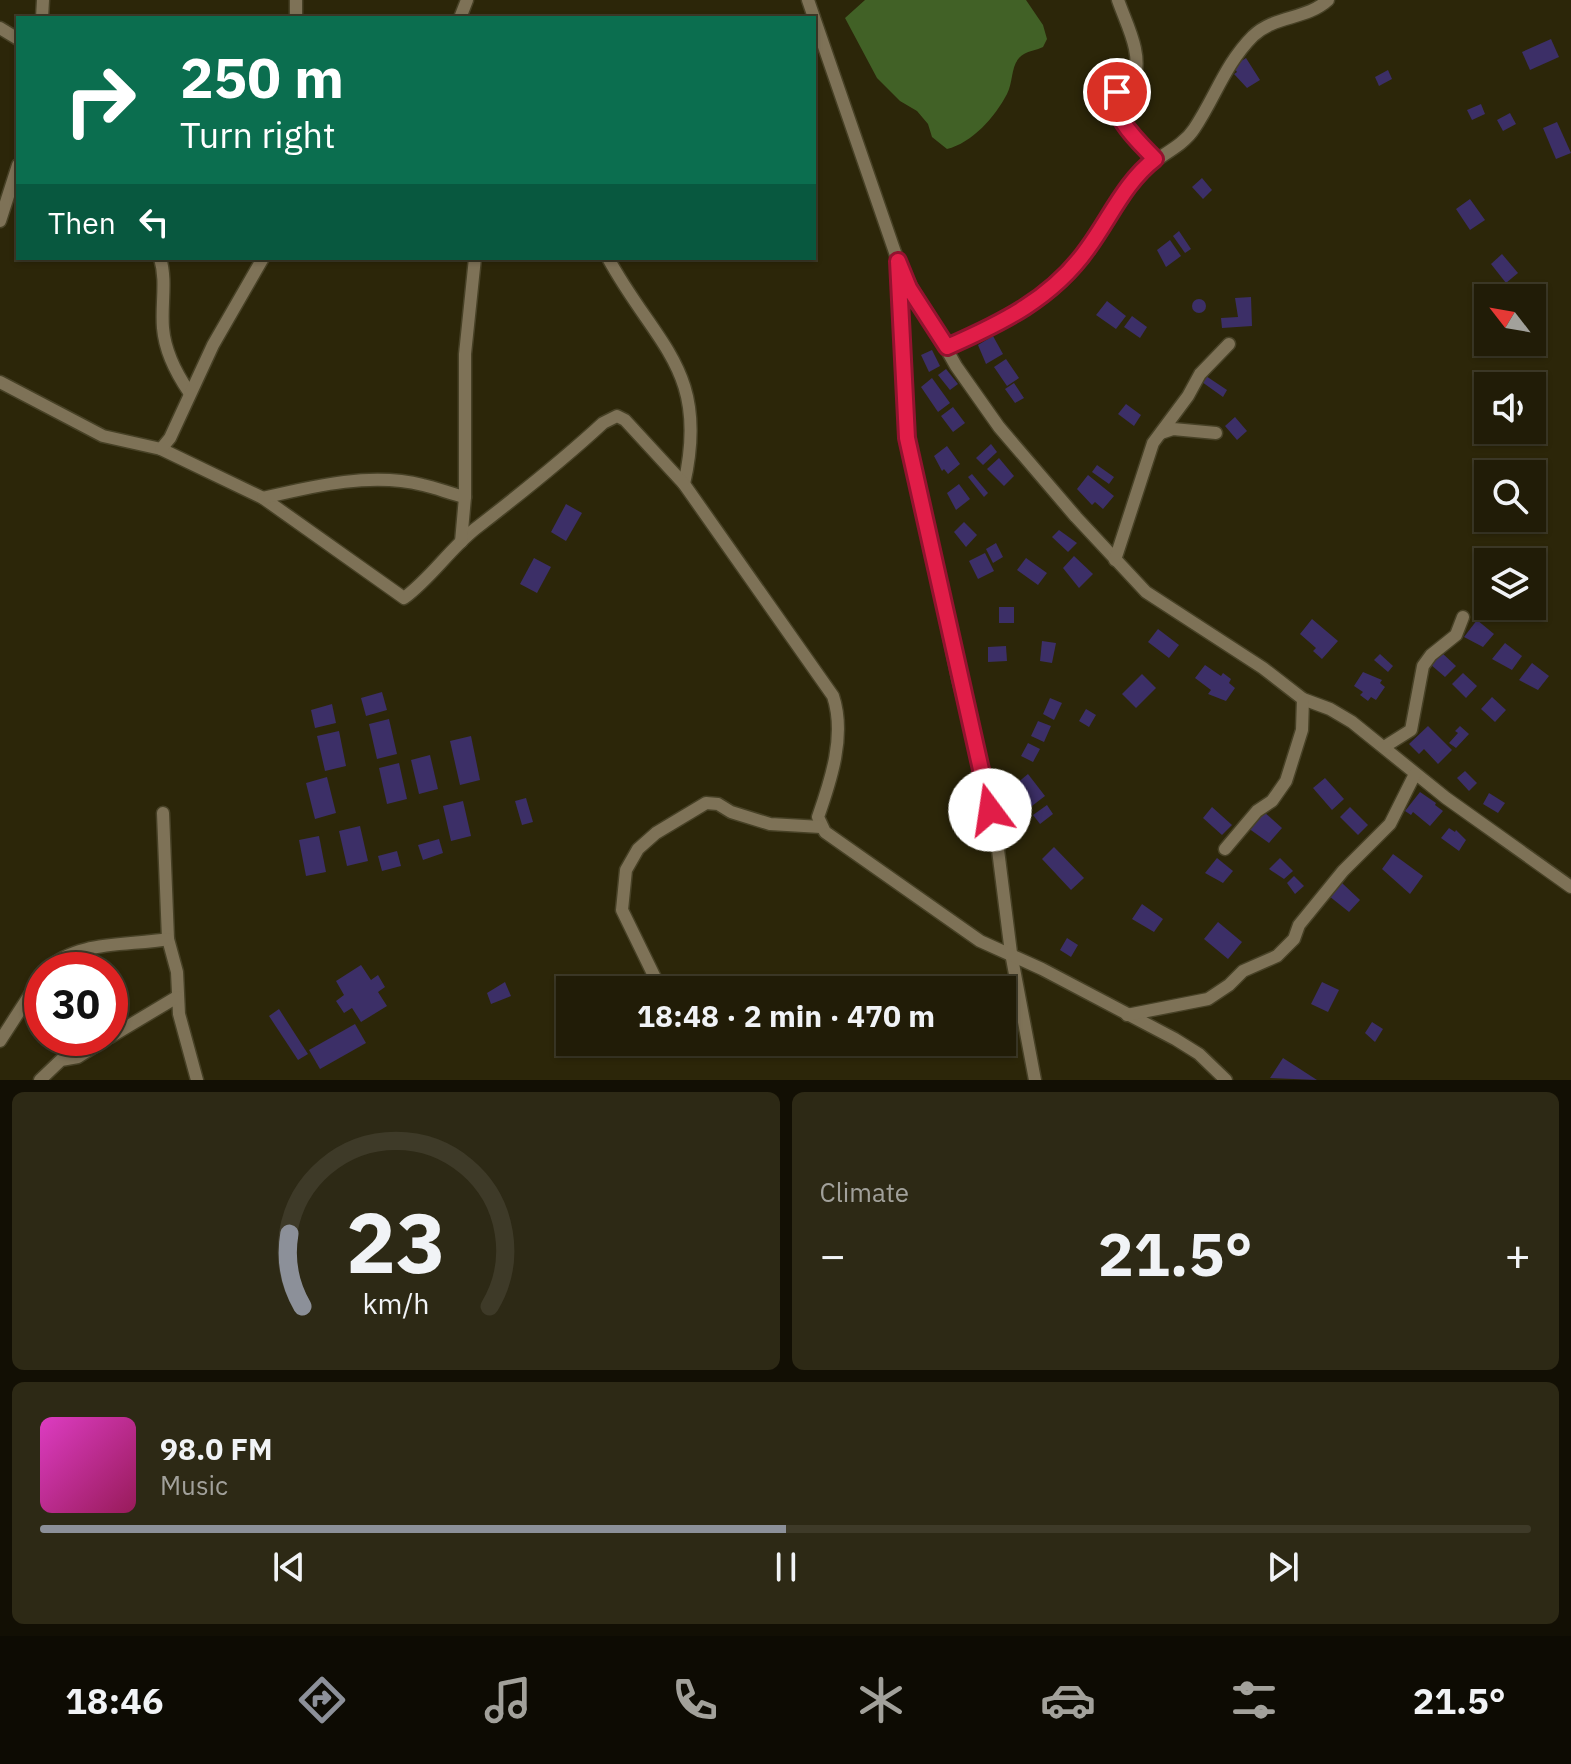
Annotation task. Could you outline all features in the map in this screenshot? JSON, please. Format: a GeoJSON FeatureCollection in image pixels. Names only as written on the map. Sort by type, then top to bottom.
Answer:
{"type":"FeatureCollection","features":[{"type":"Feature","properties":{"kind":"street"},"geometry":{"type":"LineString","coordinates":[[1118,0],[1134,44],[1137,63],[1134,81],[1117,92],[1114,101],[1132,134],[1155,159]]}},
{"type":"Feature","properties":{"kind":"street"},"geometry":{"type":"LineString","coordinates":[[947,347],[1020,311],[1055,288],[1088,249],[1130,184],[1155,159],[1192,132],[1223,74],[1255,34],[1270,23],[1313,11],[1328,0]]}},
{"type":"Feature","properties":{"kind":"street"},"geometry":{"type":"LineString","coordinates":[[816,23],[909,288],[956,366],[999,427],[1115,560],[1146,592],[1263,668],[1303,699],[1341,716],[1571,887]]}},
{"type":"Feature","properties":{"kind":"street"},"geometry":{"type":"LineString","coordinates":[[0,221],[16,171]]}},
{"type":"Feature","properties":{"kind":"street"},"geometry":{"type":"LineString","coordinates":[[160,260],[164,275],[163,327],[170,359],[189,392]]}},
{"type":"Feature","properties":{"kind":"street"},"geometry":{"type":"LineString","coordinates":[[161,449],[170,438],[189,392],[262,260]]}},
{"type":"Feature","properties":{"kind":"street"},"geometry":{"type":"LineString","coordinates":[[461,542],[465,497],[464,372],[475,260]]}},
{"type":"Feature","properties":{"kind":"street"},"geometry":{"type":"LineString","coordinates":[[609,260],[680,369],[689,408],[690,446],[684,484]]}},
{"type":"Feature","properties":{"kind":"street"},"geometry":{"type":"LineString","coordinates":[[898,261],[907,438],[958,678],[995,826],[1011,953],[1035,1080]]}},
{"type":"Feature","properties":{"kind":"street"},"geometry":{"type":"LineString","coordinates":[[1115,560],[1133,508],[1145,459],[1158,434],[1188,396],[1200,374],[1229,344]]}},
{"type":"Feature","properties":{"kind":"street"},"geometry":{"type":"LineString","coordinates":[[0,382],[103,436],[161,449],[263,498],[404,598],[461,542],[527,490],[609,418],[617,416],[625,420],[684,484],[833,696],[837,710],[836,757],[818,817],[821,827]]}},
{"type":"Feature","properties":{"kind":"street"},"geometry":{"type":"LineString","coordinates":[[1158,434],[1173,429],[1216,433]]}},
{"type":"Feature","properties":{"kind":"street"},"geometry":{"type":"LineString","coordinates":[[263,498],[383,479],[422,484],[465,497]]}},
{"type":"Feature","properties":{"kind":"street"},"geometry":{"type":"LineString","coordinates":[[1384,747],[1411,730],[1423,666],[1431,655],[1456,635],[1463,617]]}},
{"type":"Feature","properties":{"kind":"street"},"geometry":{"type":"LineString","coordinates":[[1225,849],[1257,811],[1272,801],[1286,781],[1302,730],[1303,699]]}},
{"type":"Feature","properties":{"kind":"street"},"geometry":{"type":"LineString","coordinates":[[1127,1015],[1208,999],[1243,971],[1277,956],[1294,939],[1299,925],[1343,871],[1390,824],[1415,774]]}},
{"type":"Feature","properties":{"kind":"street"},"geometry":{"type":"LineString","coordinates":[[654,976],[622,910],[626,870],[638,849],[656,833],[706,803],[718,804],[731,812],[770,824],[821,827],[980,941],[1011,953],[1199,1054],[1226,1080]]}},
{"type":"Feature","properties":{"kind":"street"},"geometry":{"type":"LineString","coordinates":[[163,813],[168,939],[177,972],[177,997],[197,1080]]}},
{"type":"Feature","properties":{"kind":"street"},"geometry":{"type":"LineString","coordinates":[[82,952],[168,939]]}},
{"type":"Feature","properties":{"kind":"street"},"geometry":{"type":"LineString","coordinates":[[128,1026],[177,997]]}},
{"type":"Feature","properties":{"kind":"street"},"geometry":{"type":"LineString","coordinates":[[0,1041],[24,1004]]}},
{"type":"Feature","properties":{"kind":"street"},"geometry":{"type":"LineString","coordinates":[[40,1080],[61,1060],[80,1056]]}},
{"type":"Feature","properties":{"kind":"green space"},"geometry":{"type":"Polygon","coordinates":[[[865,0],[1026,0],[1043,25],[1047,39],[1043,47],[1024,54],[1016,62],[1007,94],[989,120],[974,135],[947,149],[932,137],[928,124],[917,111],[900,101],[877,78],[845,18],[865,0]]]}},
{"type":"Feature","properties":{"kind":"building"},"geometry":{"type":"Polygon","coordinates":[[[1551,39],[1559,57],[1530,70],[1522,52],[1551,39]]]}},
{"type":"Feature","properties":{"kind":"building"},"geometry":{"type":"Polygon","coordinates":[[[1246,58],[1260,80],[1247,88],[1234,74],[1237,72],[1233,66],[1246,58]]]}},
{"type":"Feature","properties":{"kind":"building"},"geometry":{"type":"Polygon","coordinates":[[[1388,70],[1392,79],[1379,86],[1375,77],[1388,70]]]}},
{"type":"Feature","properties":{"kind":"building"},"geometry":{"type":"Polygon","coordinates":[[[1481,104],[1485,114],[1472,120],[1467,110],[1481,104]]]}},
{"type":"Feature","properties":{"kind":"building"},"geometry":{"type":"Polygon","coordinates":[[[1510,113],[1516,124],[1503,131],[1497,120],[1510,113]]]}},
{"type":"Feature","properties":{"kind":"building"},"geometry":{"type":"Polygon","coordinates":[[[1557,122],[1571,153],[1556,159],[1543,128],[1557,122]]]}},
{"type":"Feature","properties":{"kind":"building"},"geometry":{"type":"Polygon","coordinates":[[[1202,178],[1212,190],[1203,199],[1192,187],[1202,178]]]}},
{"type":"Feature","properties":{"kind":"building"},"geometry":{"type":"Polygon","coordinates":[[[1470,199],[1485,220],[1470,230],[1456,209],[1470,199]]]}},
{"type":"Feature","properties":{"kind":"building"},"geometry":{"type":"Polygon","coordinates":[[[1179,231],[1191,249],[1185,253],[1173,236],[1179,231]]]}},
{"type":"Feature","properties":{"kind":"building"},"geometry":{"type":"Polygon","coordinates":[[[1170,240],[1181,256],[1166,267],[1157,250],[1170,240]]]}},
{"type":"Feature","properties":{"kind":"building"},"geometry":{"type":"Polygon","coordinates":[[[1502,254],[1518,273],[1506,283],[1491,264],[1502,254]]]}},
{"type":"Feature","properties":{"kind":"building"},"geometry":{"type":"Polygon","coordinates":[[[1251,297],[1252,326],[1222,328],[1221,318],[1238,317],[1235,298],[1251,297]]]}},
{"type":"Feature","properties":{"kind":"building"},"geometry":{"type":"Polygon","coordinates":[[[1199,299],[1206,306],[1199,313],[1192,306],[1199,299]]]}},
{"type":"Feature","properties":{"kind":"building"},"geometry":{"type":"Polygon","coordinates":[[[1107,301],[1126,316],[1116,329],[1096,315],[1107,301]]]}},
{"type":"Feature","properties":{"kind":"building"},"geometry":{"type":"Polygon","coordinates":[[[1132,316],[1147,327],[1140,338],[1124,327],[1132,316]]]}},
{"type":"Feature","properties":{"kind":"building"},"geometry":{"type":"Polygon","coordinates":[[[993,336],[1003,354],[986,364],[978,345],[993,336]]]}},
{"type":"Feature","properties":{"kind":"building"},"geometry":{"type":"Polygon","coordinates":[[[932,350],[940,366],[929,372],[921,355],[932,350]]]}},
{"type":"Feature","properties":{"kind":"building"},"geometry":{"type":"Polygon","coordinates":[[[1006,359],[1019,378],[1007,386],[994,367],[1006,359]]]}},
{"type":"Feature","properties":{"kind":"building"},"geometry":{"type":"Polygon","coordinates":[[[946,369],[958,384],[950,390],[938,375],[946,369]]]}},
{"type":"Feature","properties":{"kind":"building"},"geometry":{"type":"Polygon","coordinates":[[[1206,376],[1227,390],[1223,397],[1202,382],[1206,376]]]}},
{"type":"Feature","properties":{"kind":"building"},"geometry":{"type":"Polygon","coordinates":[[[932,378],[950,403],[938,412],[921,387],[932,378]]]}},
{"type":"Feature","properties":{"kind":"building"},"geometry":{"type":"Polygon","coordinates":[[[1014,383],[1024,398],[1015,403],[1005,389],[1014,383]]]}},
{"type":"Feature","properties":{"kind":"building"},"geometry":{"type":"Polygon","coordinates":[[[1126,404],[1141,415],[1134,426],[1118,414],[1126,404]]]}},
{"type":"Feature","properties":{"kind":"building"},"geometry":{"type":"Polygon","coordinates":[[[953,407],[965,423],[953,432],[941,416],[953,407]]]}},
{"type":"Feature","properties":{"kind":"building"},"geometry":{"type":"Polygon","coordinates":[[[1235,417],[1247,431],[1237,440],[1225,426],[1235,417]]]}},
{"type":"Feature","properties":{"kind":"building"},"geometry":{"type":"Polygon","coordinates":[[[991,444],[997,452],[983,465],[976,458],[991,444]]]}},
{"type":"Feature","properties":{"kind":"building"},"geometry":{"type":"Polygon","coordinates":[[[947,446],[960,464],[948,474],[944,469],[942,471],[934,456],[947,446]]]}},
{"type":"Feature","properties":{"kind":"building"},"geometry":{"type":"Polygon","coordinates":[[[999,458],[1014,476],[1004,486],[987,469],[999,458]]]}},
{"type":"Feature","properties":{"kind":"building"},"geometry":{"type":"Polygon","coordinates":[[[1097,465],[1114,477],[1109,484],[1092,472],[1097,465]]]}},
{"type":"Feature","properties":{"kind":"building"},"geometry":{"type":"Polygon","coordinates":[[[972,474],[988,493],[984,497],[968,477],[972,474]]]}},
{"type":"Feature","properties":{"kind":"building"},"geometry":{"type":"Polygon","coordinates":[[[1088,475],[1114,496],[1103,509],[1095,502],[1092,505],[1077,489],[1088,475]]]}},
{"type":"Feature","properties":{"kind":"building"},"geometry":{"type":"Polygon","coordinates":[[[959,484],[970,499],[956,510],[947,493],[959,484]]]}},
{"type":"Feature","properties":{"kind":"building"},"geometry":{"type":"Polygon","coordinates":[[[566,504],[582,513],[566,541],[551,532],[566,504]]]}},
{"type":"Feature","properties":{"kind":"building"},"geometry":{"type":"Polygon","coordinates":[[[964,522],[977,535],[966,547],[954,532],[964,522]]]}},
{"type":"Feature","properties":{"kind":"building"},"geometry":{"type":"Polygon","coordinates":[[[1059,530],[1077,543],[1068,552],[1052,537],[1059,530]]]}},
{"type":"Feature","properties":{"kind":"building"},"geometry":{"type":"Polygon","coordinates":[[[996,543],[1003,557],[993,563],[986,549],[996,543]]]}},
{"type":"Feature","properties":{"kind":"building"},"geometry":{"type":"Polygon","coordinates":[[[985,553],[994,571],[978,579],[969,561],[985,553]]]}},
{"type":"Feature","properties":{"kind":"building"},"geometry":{"type":"Polygon","coordinates":[[[1074,556],[1093,574],[1079,588],[1063,568],[1074,556]]]}},
{"type":"Feature","properties":{"kind":"building"},"geometry":{"type":"Polygon","coordinates":[[[534,558],[551,567],[537,593],[520,584],[534,558]]]}},
{"type":"Feature","properties":{"kind":"building"},"geometry":{"type":"Polygon","coordinates":[[[1026,558],[1047,573],[1038,585],[1017,570],[1026,558]]]}},
{"type":"Feature","properties":{"kind":"building"},"geometry":{"type":"Polygon","coordinates":[[[999,607],[1014,607],[1014,623],[999,623],[999,607]]]}},
{"type":"Feature","properties":{"kind":"building"},"geometry":{"type":"Polygon","coordinates":[[[1312,619],[1338,641],[1322,659],[1313,651],[1316,648],[1300,634],[1312,619]]]}},
{"type":"Feature","properties":{"kind":"building"},"geometry":{"type":"Polygon","coordinates":[[[1477,620],[1494,634],[1483,647],[1464,637],[1477,620]]]}},
{"type":"Feature","properties":{"kind":"building"},"geometry":{"type":"Polygon","coordinates":[[[1158,629],[1179,645],[1169,658],[1148,642],[1158,629]]]}},
{"type":"Feature","properties":{"kind":"building"},"geometry":{"type":"Polygon","coordinates":[[[1042,641],[1056,643],[1052,663],[1040,661],[1042,641]]]}},
{"type":"Feature","properties":{"kind":"building"},"geometry":{"type":"Polygon","coordinates":[[[1505,643],[1522,656],[1512,670],[1492,659],[1505,643]]]}},
{"type":"Feature","properties":{"kind":"building"},"geometry":{"type":"Polygon","coordinates":[[[1006,646],[1007,661],[988,662],[988,647],[1006,646]]]}},
{"type":"Feature","properties":{"kind":"building"},"geometry":{"type":"Polygon","coordinates":[[[1441,652],[1456,666],[1445,677],[1430,664],[1441,652]]]}},
{"type":"Feature","properties":{"kind":"building"},"geometry":{"type":"Polygon","coordinates":[[[1380,654],[1393,666],[1388,672],[1374,660],[1380,654]]]}},
{"type":"Feature","properties":{"kind":"building"},"geometry":{"type":"Polygon","coordinates":[[[1532,663],[1549,676],[1538,690],[1519,680],[1532,663]]]}},
{"type":"Feature","properties":{"kind":"building"},"geometry":{"type":"Polygon","coordinates":[[[1205,665],[1231,679],[1229,683],[1235,688],[1226,701],[1208,694],[1211,690],[1195,678],[1205,665]]]}},
{"type":"Feature","properties":{"kind":"building"},"geometry":{"type":"Polygon","coordinates":[[[1363,672],[1382,680],[1380,683],[1385,687],[1376,700],[1371,697],[1368,701],[1360,695],[1363,692],[1354,686],[1363,672]]]}},
{"type":"Feature","properties":{"kind":"building"},"geometry":{"type":"Polygon","coordinates":[[[1463,673],[1477,686],[1466,698],[1452,684],[1463,673]]]}},
{"type":"Feature","properties":{"kind":"building"},"geometry":{"type":"Polygon","coordinates":[[[1142,674],[1156,688],[1136,708],[1122,694],[1142,674]]]}},
{"type":"Feature","properties":{"kind":"building"},"geometry":{"type":"Polygon","coordinates":[[[382,692],[387,710],[366,716],[361,698],[382,692]]]}},
{"type":"Feature","properties":{"kind":"building"},"geometry":{"type":"Polygon","coordinates":[[[1492,697],[1506,710],[1495,722],[1481,709],[1492,697]]]}},
{"type":"Feature","properties":{"kind":"building"},"geometry":{"type":"Polygon","coordinates":[[[1050,698],[1062,703],[1054,720],[1043,714],[1050,698]]]}},
{"type":"Feature","properties":{"kind":"building"},"geometry":{"type":"Polygon","coordinates":[[[332,704],[336,723],[315,728],[311,710],[332,704]]]}},
{"type":"Feature","properties":{"kind":"building"},"geometry":{"type":"Polygon","coordinates":[[[1086,709],[1096,715],[1089,727],[1079,721],[1086,709]]]}},
{"type":"Feature","properties":{"kind":"building"},"geometry":{"type":"Polygon","coordinates":[[[389,719],[397,754],[377,759],[369,724],[389,719]]]}},
{"type":"Feature","properties":{"kind":"building"},"geometry":{"type":"Polygon","coordinates":[[[1038,721],[1051,726],[1044,742],[1031,736],[1038,721]]]}},
{"type":"Feature","properties":{"kind":"building"},"geometry":{"type":"Polygon","coordinates":[[[1428,726],[1452,750],[1438,764],[1424,749],[1419,754],[1409,744],[1428,726]]]}},
{"type":"Feature","properties":{"kind":"building"},"geometry":{"type":"Polygon","coordinates":[[[1460,726],[1469,734],[1456,748],[1449,743],[1460,726]]]}},
{"type":"Feature","properties":{"kind":"building"},"geometry":{"type":"Polygon","coordinates":[[[339,731],[346,766],[325,771],[317,736],[339,731]]]}},
{"type":"Feature","properties":{"kind":"building"},"geometry":{"type":"Polygon","coordinates":[[[471,736],[480,780],[460,785],[450,741],[471,736]]]}},
{"type":"Feature","properties":{"kind":"building"},"geometry":{"type":"Polygon","coordinates":[[[1028,743],[1040,749],[1033,762],[1021,756],[1028,743]]]}},
{"type":"Feature","properties":{"kind":"building"},"geometry":{"type":"Polygon","coordinates":[[[430,755],[438,789],[419,794],[411,760],[430,755]]]}},
{"type":"Feature","properties":{"kind":"building"},"geometry":{"type":"Polygon","coordinates":[[[399,763],[407,799],[387,804],[379,768],[399,763]]]}},
{"type":"Feature","properties":{"kind":"building"},"geometry":{"type":"Polygon","coordinates":[[[1465,771],[1477,783],[1469,791],[1457,778],[1465,771]]]}},
{"type":"Feature","properties":{"kind":"building"},"geometry":{"type":"Polygon","coordinates":[[[1028,774],[1045,796],[1028,809],[1011,788],[1028,774]]]}},
{"type":"Feature","properties":{"kind":"building"},"geometry":{"type":"Polygon","coordinates":[[[327,777],[336,813],[315,819],[306,783],[327,777]]]}},
{"type":"Feature","properties":{"kind":"building"},"geometry":{"type":"Polygon","coordinates":[[[1325,778],[1344,799],[1332,810],[1313,788],[1325,778]]]}},
{"type":"Feature","properties":{"kind":"building"},"geometry":{"type":"Polygon","coordinates":[[[1420,792],[1443,811],[1430,826],[1413,812],[1411,815],[1405,811],[1420,792]]]}},
{"type":"Feature","properties":{"kind":"building"},"geometry":{"type":"Polygon","coordinates":[[[1489,793],[1505,803],[1498,813],[1483,804],[1489,793]]]}},
{"type":"Feature","properties":{"kind":"building"},"geometry":{"type":"Polygon","coordinates":[[[526,798],[533,822],[522,825],[515,801],[526,798]]]}},
{"type":"Feature","properties":{"kind":"building"},"geometry":{"type":"Polygon","coordinates":[[[463,801],[471,836],[451,841],[443,806],[463,801]]]}},
{"type":"Feature","properties":{"kind":"building"},"geometry":{"type":"Polygon","coordinates":[[[1047,805],[1053,814],[1040,824],[1033,815],[1047,805]]]}},
{"type":"Feature","properties":{"kind":"building"},"geometry":{"type":"Polygon","coordinates":[[[1212,807],[1232,825],[1222,835],[1203,818],[1212,807]]]}},
{"type":"Feature","properties":{"kind":"building"},"geometry":{"type":"Polygon","coordinates":[[[1350,807],[1368,825],[1358,835],[1340,817],[1350,807]]]}},
{"type":"Feature","properties":{"kind":"building"},"geometry":{"type":"Polygon","coordinates":[[[1263,811],[1282,828],[1269,843],[1248,828],[1263,811]]]}},
{"type":"Feature","properties":{"kind":"building"},"geometry":{"type":"Polygon","coordinates":[[[360,826],[368,861],[347,866],[339,831],[360,826]]]}},
{"type":"Feature","properties":{"kind":"building"},"geometry":{"type":"Polygon","coordinates":[[[1449,828],[1456,830],[1466,840],[1459,851],[1441,838],[1449,828]]]}},
{"type":"Feature","properties":{"kind":"building"},"geometry":{"type":"Polygon","coordinates":[[[319,836],[326,872],[306,876],[299,840],[319,836]]]}},
{"type":"Feature","properties":{"kind":"building"},"geometry":{"type":"Polygon","coordinates":[[[439,839],[443,853],[423,860],[418,845],[439,839]]]}},
{"type":"Feature","properties":{"kind":"building"},"geometry":{"type":"Polygon","coordinates":[[[1054,847],[1084,878],[1071,890],[1042,859],[1054,847]]]}},
{"type":"Feature","properties":{"kind":"building"},"geometry":{"type":"Polygon","coordinates":[[[397,851],[401,866],[382,871],[378,856],[397,851]]]}},
{"type":"Feature","properties":{"kind":"building"},"geometry":{"type":"Polygon","coordinates":[[[1393,854],[1423,876],[1410,894],[1382,869],[1393,854]]]}},
{"type":"Feature","properties":{"kind":"building"},"geometry":{"type":"Polygon","coordinates":[[[1217,858],[1233,871],[1223,883],[1205,873],[1217,858]]]}},
{"type":"Feature","properties":{"kind":"building"},"geometry":{"type":"Polygon","coordinates":[[[1280,858],[1293,871],[1284,879],[1269,869],[1280,858]]]}},
{"type":"Feature","properties":{"kind":"building"},"geometry":{"type":"Polygon","coordinates":[[[1294,876],[1304,886],[1295,894],[1287,883],[1294,876]]]}},
{"type":"Feature","properties":{"kind":"building"},"geometry":{"type":"Polygon","coordinates":[[[1342,883],[1360,900],[1349,912],[1329,896],[1342,883]]]}},
{"type":"Feature","properties":{"kind":"building"},"geometry":{"type":"Polygon","coordinates":[[[1142,904],[1163,919],[1154,932],[1132,919],[1142,904]]]}},
{"type":"Feature","properties":{"kind":"building"},"geometry":{"type":"Polygon","coordinates":[[[1218,922],[1242,942],[1228,959],[1204,939],[1218,922]]]}},
{"type":"Feature","properties":{"kind":"building"},"geometry":{"type":"Polygon","coordinates":[[[1067,938],[1078,945],[1071,957],[1060,950],[1067,938]]]}},
{"type":"Feature","properties":{"kind":"building"},"geometry":{"type":"Polygon","coordinates":[[[361,965],[371,980],[378,975],[385,987],[378,992],[387,1006],[361,1022],[352,1008],[344,1013],[336,1001],[344,995],[336,981],[361,965]]]}},
{"type":"Feature","properties":{"kind":"building"},"geometry":{"type":"Polygon","coordinates":[[[505,982],[511,996],[491,1004],[487,993],[505,982]]]}},
{"type":"Feature","properties":{"kind":"building"},"geometry":{"type":"Polygon","coordinates":[[[1322,982],[1339,990],[1328,1012],[1311,1004],[1322,982]]]}},
{"type":"Feature","properties":{"kind":"building"},"geometry":{"type":"Polygon","coordinates":[[[279,1009],[308,1054],[298,1060],[269,1016],[279,1009]]]}},
{"type":"Feature","properties":{"kind":"building"},"geometry":{"type":"Polygon","coordinates":[[[1372,1022],[1383,1029],[1375,1042],[1365,1033],[1372,1022]]]}},
{"type":"Feature","properties":{"kind":"building"},"geometry":{"type":"Polygon","coordinates":[[[355,1024],[366,1043],[320,1069],[309,1050],[355,1024]]]}},
{"type":"Feature","properties":{"kind":"building"},"geometry":{"type":"Polygon","coordinates":[[[1283,1058],[1317,1080],[1270,1078],[1283,1058]]]}},
{"type":"Feature","properties":{"kind":"route"},"geometry":{"type":"LineString","coordinates":[[990,810],[958,678],[907,438],[898,261],[909,288],[947,347],[1020,311],[1055,288],[1077,264],[1130,184],[1155,159],[1132,134],[1117,110],[1114,101],[1117,92]]}}]}
